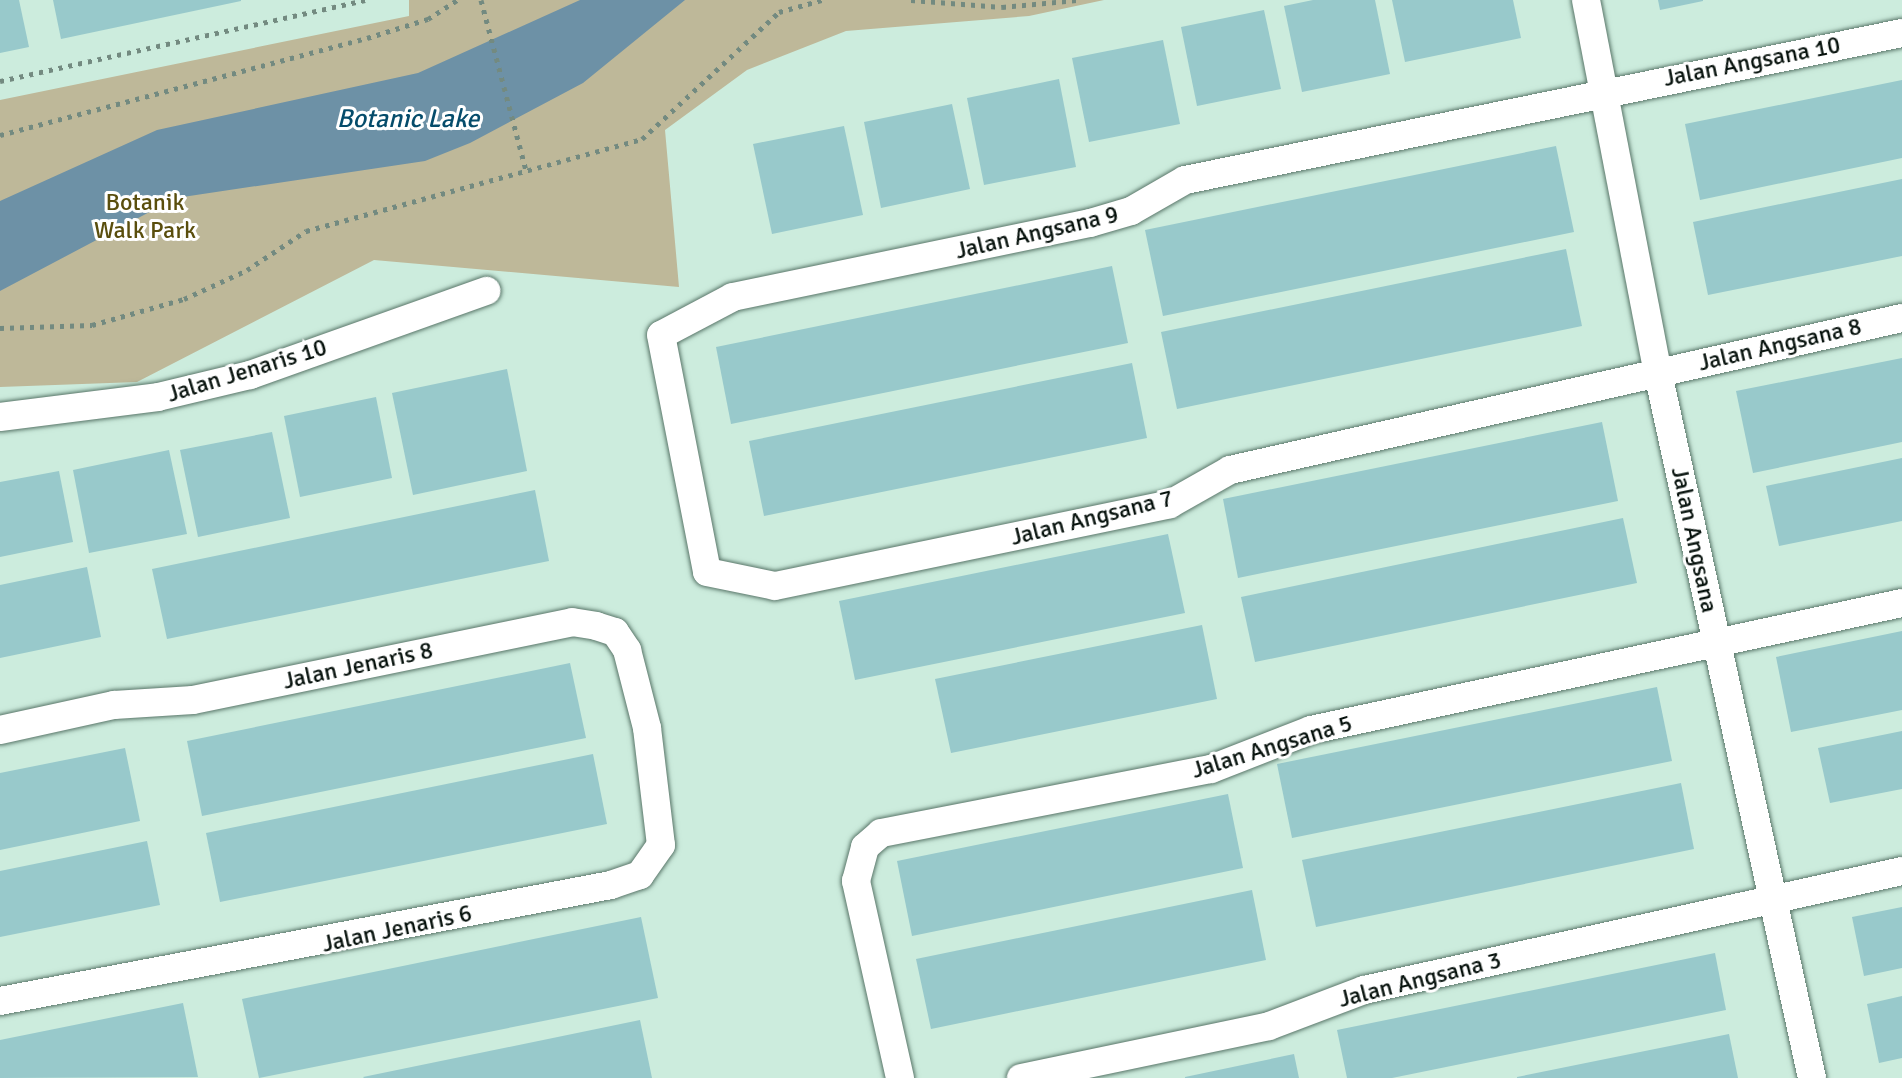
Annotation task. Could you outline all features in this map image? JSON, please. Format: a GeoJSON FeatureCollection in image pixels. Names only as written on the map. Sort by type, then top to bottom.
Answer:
{"type":"FeatureCollection","features":[{"type":"Feature","properties":{"kind":"street","name":"Jalan Angsana"},"geometry":{"type":"LineString","coordinates":[[1586,0],[1658,373],[1812,1078]]}},
{"type":"Feature","properties":{"kind":"street","name":"Jalan Angsana 10"},"geometry":{"type":"LineString","coordinates":[[1602,92],[1902,33]]}},
{"type":"Feature","properties":{"kind":"street","name":"Jalan Angsana 9"},"geometry":{"type":"LineString","coordinates":[[707,572],[661,335],[733,297],[1090,223],[1131,211],[1185,180],[1602,92]]}},
{"type":"Feature","properties":{"kind":"street","name":"Jalan Jenaris 10"},"geometry":{"type":"LineString","coordinates":[[0,417],[158,397],[250,375],[486,291]]}},
{"type":"Feature","properties":{"kind":"street","name":"Jalan Angsana 8"},"geometry":{"type":"LineString","coordinates":[[1658,373],[1902,318]]}},
{"type":"Feature","properties":{"kind":"street","name":"Jalan Angsana 7"},"geometry":{"type":"LineString","coordinates":[[707,572],[775,586],[821,579],[1170,504],[1230,470],[1658,373]]}},
{"type":"Feature","properties":{"kind":"street","name":"Jalan Angsana 5"},"geometry":{"type":"LineString","coordinates":[[900,1078],[856,881],[865,847],[881,833],[1211,769],[1311,730],[1717,646],[1902,603]]}},
{"type":"Feature","properties":{"kind":"street","name":"Jalan Jenaris 8"},"geometry":{"type":"LineString","coordinates":[[0,730],[114,705],[193,700],[572,622],[615,632],[627,650],[647,728]]}},
{"type":"Feature","properties":{"kind":"street","name":"Jalan Jenaris 6"},"geometry":{"type":"LineString","coordinates":[[0,1001],[151,969],[260,957],[640,875],[661,845],[647,728]]}},
{"type":"Feature","properties":{"kind":"street","name":"Jalan Angsana 3"},"geometry":{"type":"LineString","coordinates":[[1021,1078],[1269,1026],[1364,990],[1902,871]]}},
{"type":"Feature","properties":{"kind":"path"},"geometry":{"type":"LineString","coordinates":[[0,81],[365,0]]}},
{"type":"Feature","properties":{"kind":"path"},"geometry":{"type":"LineString","coordinates":[[0,135],[367,38],[428,19],[457,0]]}},
{"type":"Feature","properties":{"kind":"path"},"geometry":{"type":"LineString","coordinates":[[481,0],[512,127],[526,170]]}},
{"type":"Feature","properties":{"kind":"path"},"geometry":{"type":"LineString","coordinates":[[0,328],[92,325],[184,299],[247,270],[306,231],[642,139],[779,12],[822,0]]}},
{"type":"Feature","properties":{"kind":"path"},"geometry":{"type":"LineString","coordinates":[[911,0],[1002,7],[1077,0]]}},
{"type":"Feature","properties":{"kind":"green space","name":"Botanik Walk Park"},"geometry":{"type":"Polygon","coordinates":[[[409,0],[1104,0],[1029,16],[846,31],[747,70],[665,130],[679,287],[374,260],[137,382],[0,387],[0,100],[409,16],[409,0]]]}},
{"type":"Feature","properties":{"kind":"water","name":"Botanic Lake"},"geometry":{"type":"Polygon","coordinates":[[[580,0],[685,0],[583,83],[470,143],[425,161],[176,198],[0,291],[0,201],[157,130],[418,73],[580,0]]]}},
{"type":"Feature","properties":{"kind":"building"},"geometry":{"type":"Polygon","coordinates":[[[0,0],[19,0],[29,47],[0,53],[0,0]]]}},
{"type":"Feature","properties":{"kind":"building"},"geometry":{"type":"Polygon","coordinates":[[[53,0],[241,0],[241,1],[61,39],[53,0]]]}},
{"type":"Feature","properties":{"kind":"building"},"geometry":{"type":"Polygon","coordinates":[[[1313,0],[1375,0],[1390,74],[1302,92],[1284,6],[1313,0]]]}},
{"type":"Feature","properties":{"kind":"building"},"geometry":{"type":"Polygon","coordinates":[[[1392,0],[1513,0],[1521,38],[1405,62],[1392,0]]]}},
{"type":"Feature","properties":{"kind":"building"},"geometry":{"type":"Polygon","coordinates":[[[1658,0],[1703,0],[1703,1],[1660,10],[1658,0]]]}},
{"type":"Feature","properties":{"kind":"building"},"geometry":{"type":"Polygon","coordinates":[[[1264,10],[1281,89],[1197,106],[1181,27],[1264,10]]]}},
{"type":"Feature","properties":{"kind":"building"},"geometry":{"type":"Polygon","coordinates":[[[1163,40],[1180,124],[1089,142],[1072,58],[1163,40]]]}},
{"type":"Feature","properties":{"kind":"building"},"geometry":{"type":"Polygon","coordinates":[[[1059,79],[1076,167],[984,185],[967,98],[1059,79]]]}},
{"type":"Feature","properties":{"kind":"building"},"geometry":{"type":"Polygon","coordinates":[[[1902,80],[1902,158],[1700,200],[1685,124],[1902,80]]]}},
{"type":"Feature","properties":{"kind":"building"},"geometry":{"type":"Polygon","coordinates":[[[952,104],[970,189],[881,208],[864,122],[952,104]]]}},
{"type":"Feature","properties":{"kind":"building"},"geometry":{"type":"Polygon","coordinates":[[[844,126],[863,215],[772,234],[753,144],[844,126]]]}},
{"type":"Feature","properties":{"kind":"building"},"geometry":{"type":"Polygon","coordinates":[[[1556,146],[1574,232],[1163,316],[1145,230],[1556,146]]]}},
{"type":"Feature","properties":{"kind":"building"},"geometry":{"type":"Polygon","coordinates":[[[1902,179],[1902,256],[1708,295],[1693,222],[1902,179]]]}},
{"type":"Feature","properties":{"kind":"building"},"geometry":{"type":"Polygon","coordinates":[[[1566,249],[1582,326],[1177,409],[1161,332],[1566,249]]]}},
{"type":"Feature","properties":{"kind":"building"},"geometry":{"type":"Polygon","coordinates":[[[1112,266],[1128,343],[731,424],[716,347],[1112,266]]]}},
{"type":"Feature","properties":{"kind":"building"},"geometry":{"type":"Polygon","coordinates":[[[1902,358],[1902,442],[1753,473],[1736,391],[1902,358]]]}},
{"type":"Feature","properties":{"kind":"building"},"geometry":{"type":"Polygon","coordinates":[[[1132,363],[1147,438],[764,516],[749,441],[1132,363]]]}},
{"type":"Feature","properties":{"kind":"building"},"geometry":{"type":"Polygon","coordinates":[[[507,369],[527,471],[413,495],[392,393],[507,369]]]}},
{"type":"Feature","properties":{"kind":"building"},"geometry":{"type":"Polygon","coordinates":[[[376,397],[392,478],[300,497],[284,416],[376,397]]]}},
{"type":"Feature","properties":{"kind":"building"},"geometry":{"type":"Polygon","coordinates":[[[1602,422],[1618,501],[1238,578],[1223,499],[1602,422]]]}},
{"type":"Feature","properties":{"kind":"building"},"geometry":{"type":"Polygon","coordinates":[[[272,432],[290,518],[198,537],[180,450],[272,432]]]}},
{"type":"Feature","properties":{"kind":"building"},"geometry":{"type":"Polygon","coordinates":[[[169,450],[187,534],[89,553],[73,470],[169,450]]]}},
{"type":"Feature","properties":{"kind":"building"},"geometry":{"type":"Polygon","coordinates":[[[1902,458],[1902,521],[1779,546],[1766,486],[1902,458]]]}},
{"type":"Feature","properties":{"kind":"building"},"geometry":{"type":"Polygon","coordinates":[[[59,471],[73,542],[0,557],[0,482],[59,471]]]}},
{"type":"Feature","properties":{"kind":"building"},"geometry":{"type":"Polygon","coordinates":[[[535,490],[549,561],[167,639],[152,569],[535,490]]]}},
{"type":"Feature","properties":{"kind":"building"},"geometry":{"type":"Polygon","coordinates":[[[1623,518],[1637,583],[1255,662],[1241,597],[1623,518]]]}},
{"type":"Feature","properties":{"kind":"building"},"geometry":{"type":"Polygon","coordinates":[[[1168,534],[1185,613],[855,680],[839,601],[1168,534]]]}},
{"type":"Feature","properties":{"kind":"building"},"geometry":{"type":"Polygon","coordinates":[[[87,567],[101,637],[0,658],[0,585],[87,567]]]}},
{"type":"Feature","properties":{"kind":"building"},"geometry":{"type":"Polygon","coordinates":[[[1202,625],[1217,699],[951,753],[935,679],[1202,625]]]}},
{"type":"Feature","properties":{"kind":"building"},"geometry":{"type":"Polygon","coordinates":[[[1902,631],[1902,710],[1791,732],[1776,657],[1902,631]]]}},
{"type":"Feature","properties":{"kind":"building"},"geometry":{"type":"Polygon","coordinates":[[[570,663],[586,738],[202,816],[187,741],[570,663]]]}},
{"type":"Feature","properties":{"kind":"building"},"geometry":{"type":"Polygon","coordinates":[[[1657,687],[1672,761],[1292,838],[1277,764],[1657,687]]]}},
{"type":"Feature","properties":{"kind":"building"},"geometry":{"type":"Polygon","coordinates":[[[1902,731],[1902,789],[1830,803],[1818,748],[1902,731]]]}},
{"type":"Feature","properties":{"kind":"building"},"geometry":{"type":"Polygon","coordinates":[[[125,748],[140,821],[0,850],[0,773],[125,748]]]}},
{"type":"Feature","properties":{"kind":"building"},"geometry":{"type":"Polygon","coordinates":[[[593,754],[607,824],[220,902],[206,833],[593,754]]]}},
{"type":"Feature","properties":{"kind":"building"},"geometry":{"type":"Polygon","coordinates":[[[1681,783],[1694,849],[1316,927],[1302,860],[1681,783]]]}},
{"type":"Feature","properties":{"kind":"building"},"geometry":{"type":"Polygon","coordinates":[[[1228,794],[1243,868],[912,936],[897,861],[1228,794]]]}},
{"type":"Feature","properties":{"kind":"building"},"geometry":{"type":"Polygon","coordinates":[[[147,841],[160,905],[0,937],[0,871],[147,841]]]}},
{"type":"Feature","properties":{"kind":"building"},"geometry":{"type":"Polygon","coordinates":[[[1252,890],[1266,960],[931,1029],[916,959],[1252,890]]]}},
{"type":"Feature","properties":{"kind":"building"},"geometry":{"type":"Polygon","coordinates":[[[1902,907],[1902,968],[1864,976],[1852,917],[1902,907]]]}},
{"type":"Feature","properties":{"kind":"building"},"geometry":{"type":"Polygon","coordinates":[[[641,917],[658,998],[259,1078],[242,999],[641,917]]]}},
{"type":"Feature","properties":{"kind":"building"},"geometry":{"type":"Polygon","coordinates":[[[1715,953],[1726,1010],[1392,1078],[1347,1078],[1337,1030],[1715,953]]]}},
{"type":"Feature","properties":{"kind":"building"},"geometry":{"type":"Polygon","coordinates":[[[1902,996],[1902,1058],[1879,1063],[1867,1004],[1902,996]]]}},
{"type":"Feature","properties":{"kind":"building"},"geometry":{"type":"Polygon","coordinates":[[[183,1003],[198,1077],[0,1078],[0,1040],[183,1003]]]}},
{"type":"Feature","properties":{"kind":"building"},"geometry":{"type":"Polygon","coordinates":[[[640,1020],[652,1078],[363,1077],[640,1020]]]}},
{"type":"Feature","properties":{"kind":"building"},"geometry":{"type":"Polygon","coordinates":[[[1729,1034],[1738,1078],[1517,1078],[1517,1077],[1729,1034]]]}},
{"type":"Feature","properties":{"kind":"building"},"geometry":{"type":"Polygon","coordinates":[[[1294,1054],[1299,1078],[1185,1078],[1185,1077],[1294,1054]]]}}]}
